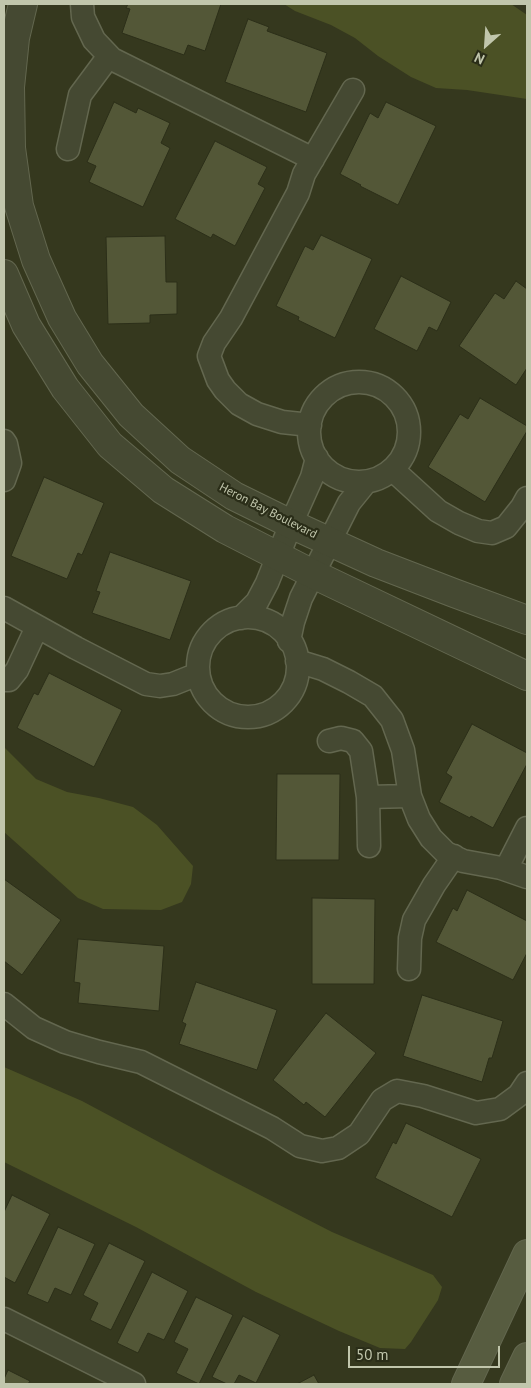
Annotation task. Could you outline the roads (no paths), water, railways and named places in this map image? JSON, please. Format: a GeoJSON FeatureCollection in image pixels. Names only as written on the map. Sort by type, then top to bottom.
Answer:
{"type":"FeatureCollection","features":[{"type":"Feature","properties":{"kind":"main road"},"geometry":{"type":"LineString","coordinates":[[466,1384],[527,1254]]}},
{"type":"Feature","properties":{"kind":"main road"},"geometry":{"type":"LineString","coordinates":[[514,1384],[527,1357]]}},
{"type":"Feature","properties":{"kind":"street","name":"Heron Bay Boulevard"},"geometry":{"type":"LineString","coordinates":[[22,4],[15,38],[10,87],[11,148],[19,206],[36,260],[62,318],[90,364],[131,415],[180,460],[234,496],[376,563],[527,620]]}},
{"type":"Feature","properties":{"kind":"street"},"geometry":{"type":"LineString","coordinates":[[82,4],[83,17],[94,40],[112,59],[313,159]]}},
{"type":"Feature","properties":{"kind":"street"},"geometry":{"type":"LineString","coordinates":[[68,149],[80,95],[109,56]]}},
{"type":"Feature","properties":{"kind":"street"},"geometry":{"type":"LineString","coordinates":[[310,425],[282,422],[257,414],[240,404],[225,390],[218,380],[209,356],[214,343],[231,318],[298,193],[304,174],[352,90]]}},
{"type":"Feature","properties":{"kind":"street"},"geometry":{"type":"LineString","coordinates":[[4,274],[26,325],[64,388],[110,444],[164,490],[225,529],[313,574],[527,676]]}},
{"type":"Feature","properties":{"kind":"street"},"geometry":{"type":"LineString","coordinates":[[358,382],[375,385],[391,394],[402,406],[408,423],[409,440],[403,456],[393,470],[380,478],[366,482],[351,482],[326,470],[317,458],[310,442],[310,425],[315,408],[326,395],[341,386],[358,382]]}},
{"type":"Feature","properties":{"kind":"street"},"geometry":{"type":"LineString","coordinates":[[4,442],[10,463],[4,480]]}},
{"type":"Feature","properties":{"kind":"street"},"geometry":{"type":"LineString","coordinates":[[241,618],[257,602],[267,582],[312,477],[317,458]]}},
{"type":"Feature","properties":{"kind":"street"},"geometry":{"type":"LineString","coordinates":[[393,470],[438,511],[478,531],[492,533],[506,527],[527,498]]}},
{"type":"Feature","properties":{"kind":"street"},"geometry":{"type":"LineString","coordinates":[[366,482],[349,503],[301,598],[293,622],[293,651],[297,677],[292,691],[282,704],[270,712],[254,717],[238,716],[224,711],[212,702],[203,689],[198,674],[198,658],[204,644],[213,631],[226,622],[241,618],[257,618],[271,624],[284,633],[293,651],[373,696],[392,720],[403,750],[410,796],[418,819],[431,838],[446,853],[463,861],[506,869],[527,877]]}},
{"type":"Feature","properties":{"kind":"street"},"geometry":{"type":"LineString","coordinates":[[4,608],[146,684],[160,686],[173,684],[198,674]]}},
{"type":"Feature","properties":{"kind":"street"},"geometry":{"type":"LineString","coordinates":[[4,680],[9,680],[17,670],[37,627]]}},
{"type":"Feature","properties":{"kind":"street"},"geometry":{"type":"LineString","coordinates":[[329,741],[341,738],[353,741],[361,751],[368,797],[369,846]]}},
{"type":"Feature","properties":{"kind":"street"},"geometry":{"type":"LineString","coordinates":[[368,797],[410,796]]}},
{"type":"Feature","properties":{"kind":"street"},"geometry":{"type":"LineString","coordinates":[[506,869],[527,828]]}},
{"type":"Feature","properties":{"kind":"street"},"geometry":{"type":"LineString","coordinates":[[409,969],[410,938],[414,920],[434,885],[454,856]]}},
{"type":"Feature","properties":{"kind":"street"},"geometry":{"type":"LineString","coordinates":[[4,1004],[34,1028],[65,1042],[141,1062],[272,1128],[300,1146],[322,1151],[338,1148],[359,1134],[382,1100],[397,1091],[423,1096],[476,1114],[500,1109],[519,1095],[527,1083]]}},
{"type":"Feature","properties":{"kind":"street"},"geometry":{"type":"LineString","coordinates":[[4,1319],[134,1384]]}}]}
